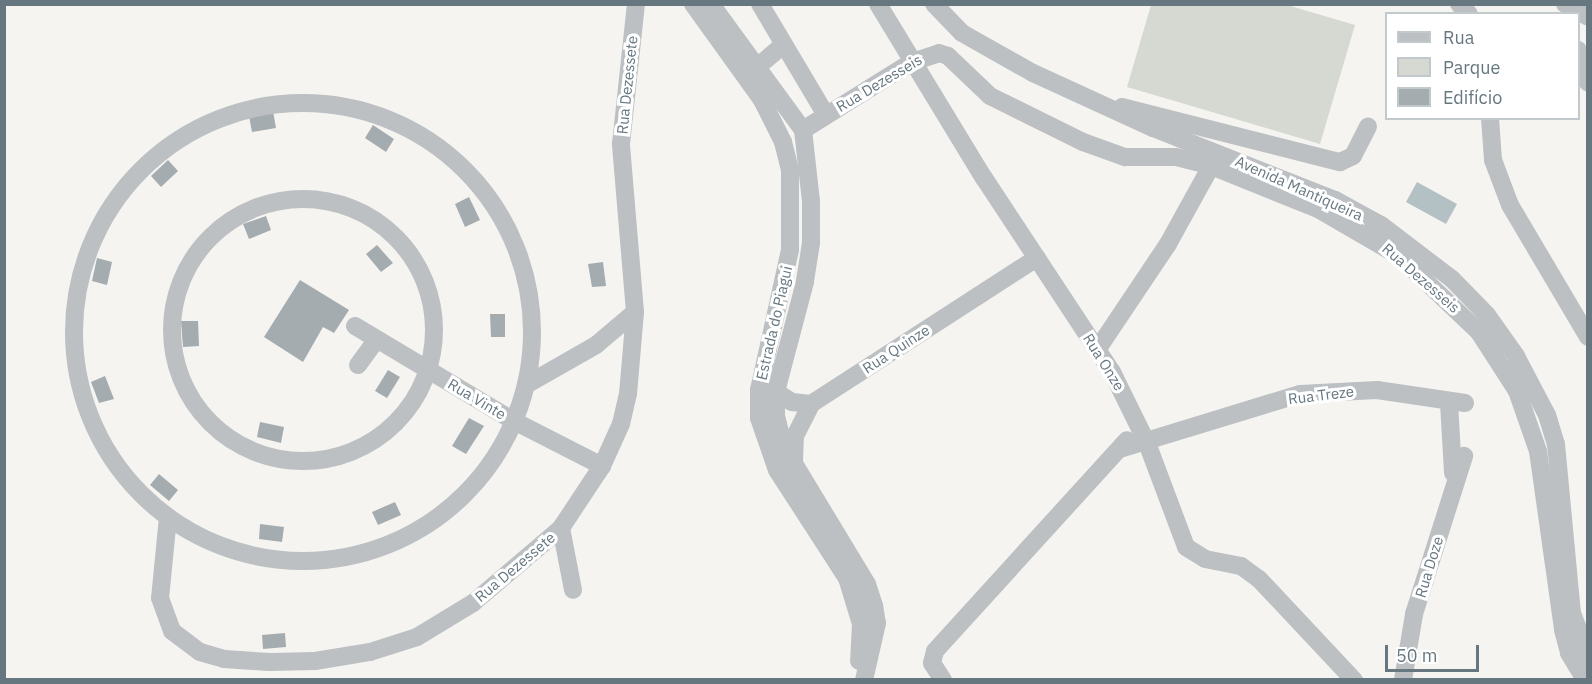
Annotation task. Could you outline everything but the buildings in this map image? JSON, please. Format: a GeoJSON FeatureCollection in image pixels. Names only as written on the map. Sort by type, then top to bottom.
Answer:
{"type":"FeatureCollection","features":[{"type":"Feature","properties":{"kind":"street","name":"Rua Dezessete"},"geometry":{"type":"LineString","coordinates":[[168,517],[160,598],[172,631],[200,652],[224,659],[269,662],[315,661],[370,652],[417,637],[472,603],[561,528],[602,466],[621,424],[628,394],[635,312],[621,144],[636,4]]}},
{"type":"Feature","properties":{"kind":"street","name":"Estrada do Piagui"},"geometry":{"type":"LineString","coordinates":[[693,4],[774,119],[790,170],[790,250],[759,390],[759,418],[777,470],[847,578],[856,601],[861,652],[853,680]]}},
{"type":"Feature","properties":{"kind":"street"},"geometry":{"type":"LineString","coordinates":[[711,4],[803,130],[811,201],[811,243],[806,282],[776,392],[779,431],[795,467],[867,584],[877,623],[864,680]]}},
{"type":"Feature","properties":{"kind":"street"},"geometry":{"type":"LineString","coordinates":[[760,4],[826,115]]}},
{"type":"Feature","properties":{"kind":"street","name":"Rua Onze"},"geometry":{"type":"LineString","coordinates":[[878,4],[912,62],[1097,350],[1147,443],[1186,547],[1205,560],[1241,566],[1259,579],[1354,680]]}},
{"type":"Feature","properties":{"kind":"street","name":"Avenida Mantiqueira"},"geometry":{"type":"LineString","coordinates":[[934,4],[962,33],[1033,73],[1103,106],[1293,182],[1381,225],[1452,279],[1487,315],[1534,386],[1556,444],[1572,613],[1587,655]]}},
{"type":"Feature","properties":{"kind":"street"},"geometry":{"type":"LineString","coordinates":[[1563,4],[1578,12]]}},
{"type":"Feature","properties":{"kind":"street"},"geometry":{"type":"LineString","coordinates":[[757,67],[784,44]]}},
{"type":"Feature","properties":{"kind":"street","name":"Rua Dezesseis"},"geometry":{"type":"LineString","coordinates":[[803,130],[912,62],[930,53],[948,56],[990,96],[1107,152],[1134,157],[1176,157],[1211,166],[1318,209],[1378,240],[1456,308],[1501,361],[1525,411],[1538,451],[1563,630],[1569,653],[1585,680]]}},
{"type":"Feature","properties":{"kind":"street"},"geometry":{"type":"LineString","coordinates":[[1580,57],[1587,82]]}},
{"type":"Feature","properties":{"kind":"street"},"geometry":{"type":"LineString","coordinates":[[279,104],[336,105],[372,114],[408,128],[468,174],[506,228],[524,272],[531,338],[526,385],[514,421],[495,458],[470,490],[439,518],[412,534],[365,553],[324,561],[252,555],[204,538],[168,517],[140,492],[116,463],[97,430],[78,366],[75,318],[80,281],[91,245],[108,211],[131,180],[158,154],[189,133],[224,117],[279,104]]}},
{"type":"Feature","properties":{"kind":"street"},"geometry":{"type":"LineString","coordinates":[[1103,106],[1154,112],[1340,162],[1353,156],[1368,127]]}},
{"type":"Feature","properties":{"kind":"street"},"geometry":{"type":"LineString","coordinates":[[1490,120],[1493,160],[1509,205],[1587,337]]}},
{"type":"Feature","properties":{"kind":"street"},"geometry":{"type":"LineString","coordinates":[[1097,350],[1168,244],[1211,166]]}},
{"type":"Feature","properties":{"kind":"street"},"geometry":{"type":"LineString","coordinates":[[309,199],[342,205],[374,219],[400,241],[420,269],[431,302],[435,336],[429,370],[407,410],[393,427],[365,447],[321,460],[298,462],[265,456],[225,434],[207,419],[188,391],[176,359],[172,325],[178,291],[192,260],[207,242],[242,213],[286,201],[309,199]]}},
{"type":"Feature","properties":{"kind":"street","name":"Rua Quinze"},"geometry":{"type":"LineString","coordinates":[[795,467],[795,436],[812,404],[1037,258]]}},
{"type":"Feature","properties":{"kind":"street"},"geometry":{"type":"LineString","coordinates":[[526,385],[596,345],[635,312]]}},
{"type":"Feature","properties":{"kind":"street","name":"Rua Vinte"},"geometry":{"type":"LineString","coordinates":[[355,326],[514,421],[602,466]]}},
{"type":"Feature","properties":{"kind":"street"},"geometry":{"type":"LineString","coordinates":[[358,365],[376,340]]}},
{"type":"Feature","properties":{"kind":"street","name":"Rua Treze"},"geometry":{"type":"LineString","coordinates":[[1120,449],[1147,443],[1300,394],[1377,390],[1409,392],[1457,403],[1453,487]]}},
{"type":"Feature","properties":{"kind":"street"},"geometry":{"type":"LineString","coordinates":[[776,392],[792,402],[812,404]]}},
{"type":"Feature","properties":{"kind":"street"},"geometry":{"type":"LineString","coordinates":[[943,680],[932,663],[935,651],[1120,449],[1138,424]]}},
{"type":"Feature","properties":{"kind":"street","name":"Rua Doze"},"geometry":{"type":"LineString","coordinates":[[1402,680],[1414,614],[1464,456]]}},
{"type":"Feature","properties":{"kind":"street"},"geometry":{"type":"LineString","coordinates":[[561,528],[573,590]]}},
{"type":"Feature","properties":{"kind":"green space"},"geometry":{"type":"Polygon","coordinates":[[[1151,5],[1287,5],[1355,25],[1320,144],[1127,87],[1151,5]]]}},
{"type":"Feature","properties":{"kind":"shaded area"},"geometry":{"type":"Polygon","coordinates":[[[1417,182],[1457,204],[1446,224],[1406,202],[1417,182]]]}}]}
